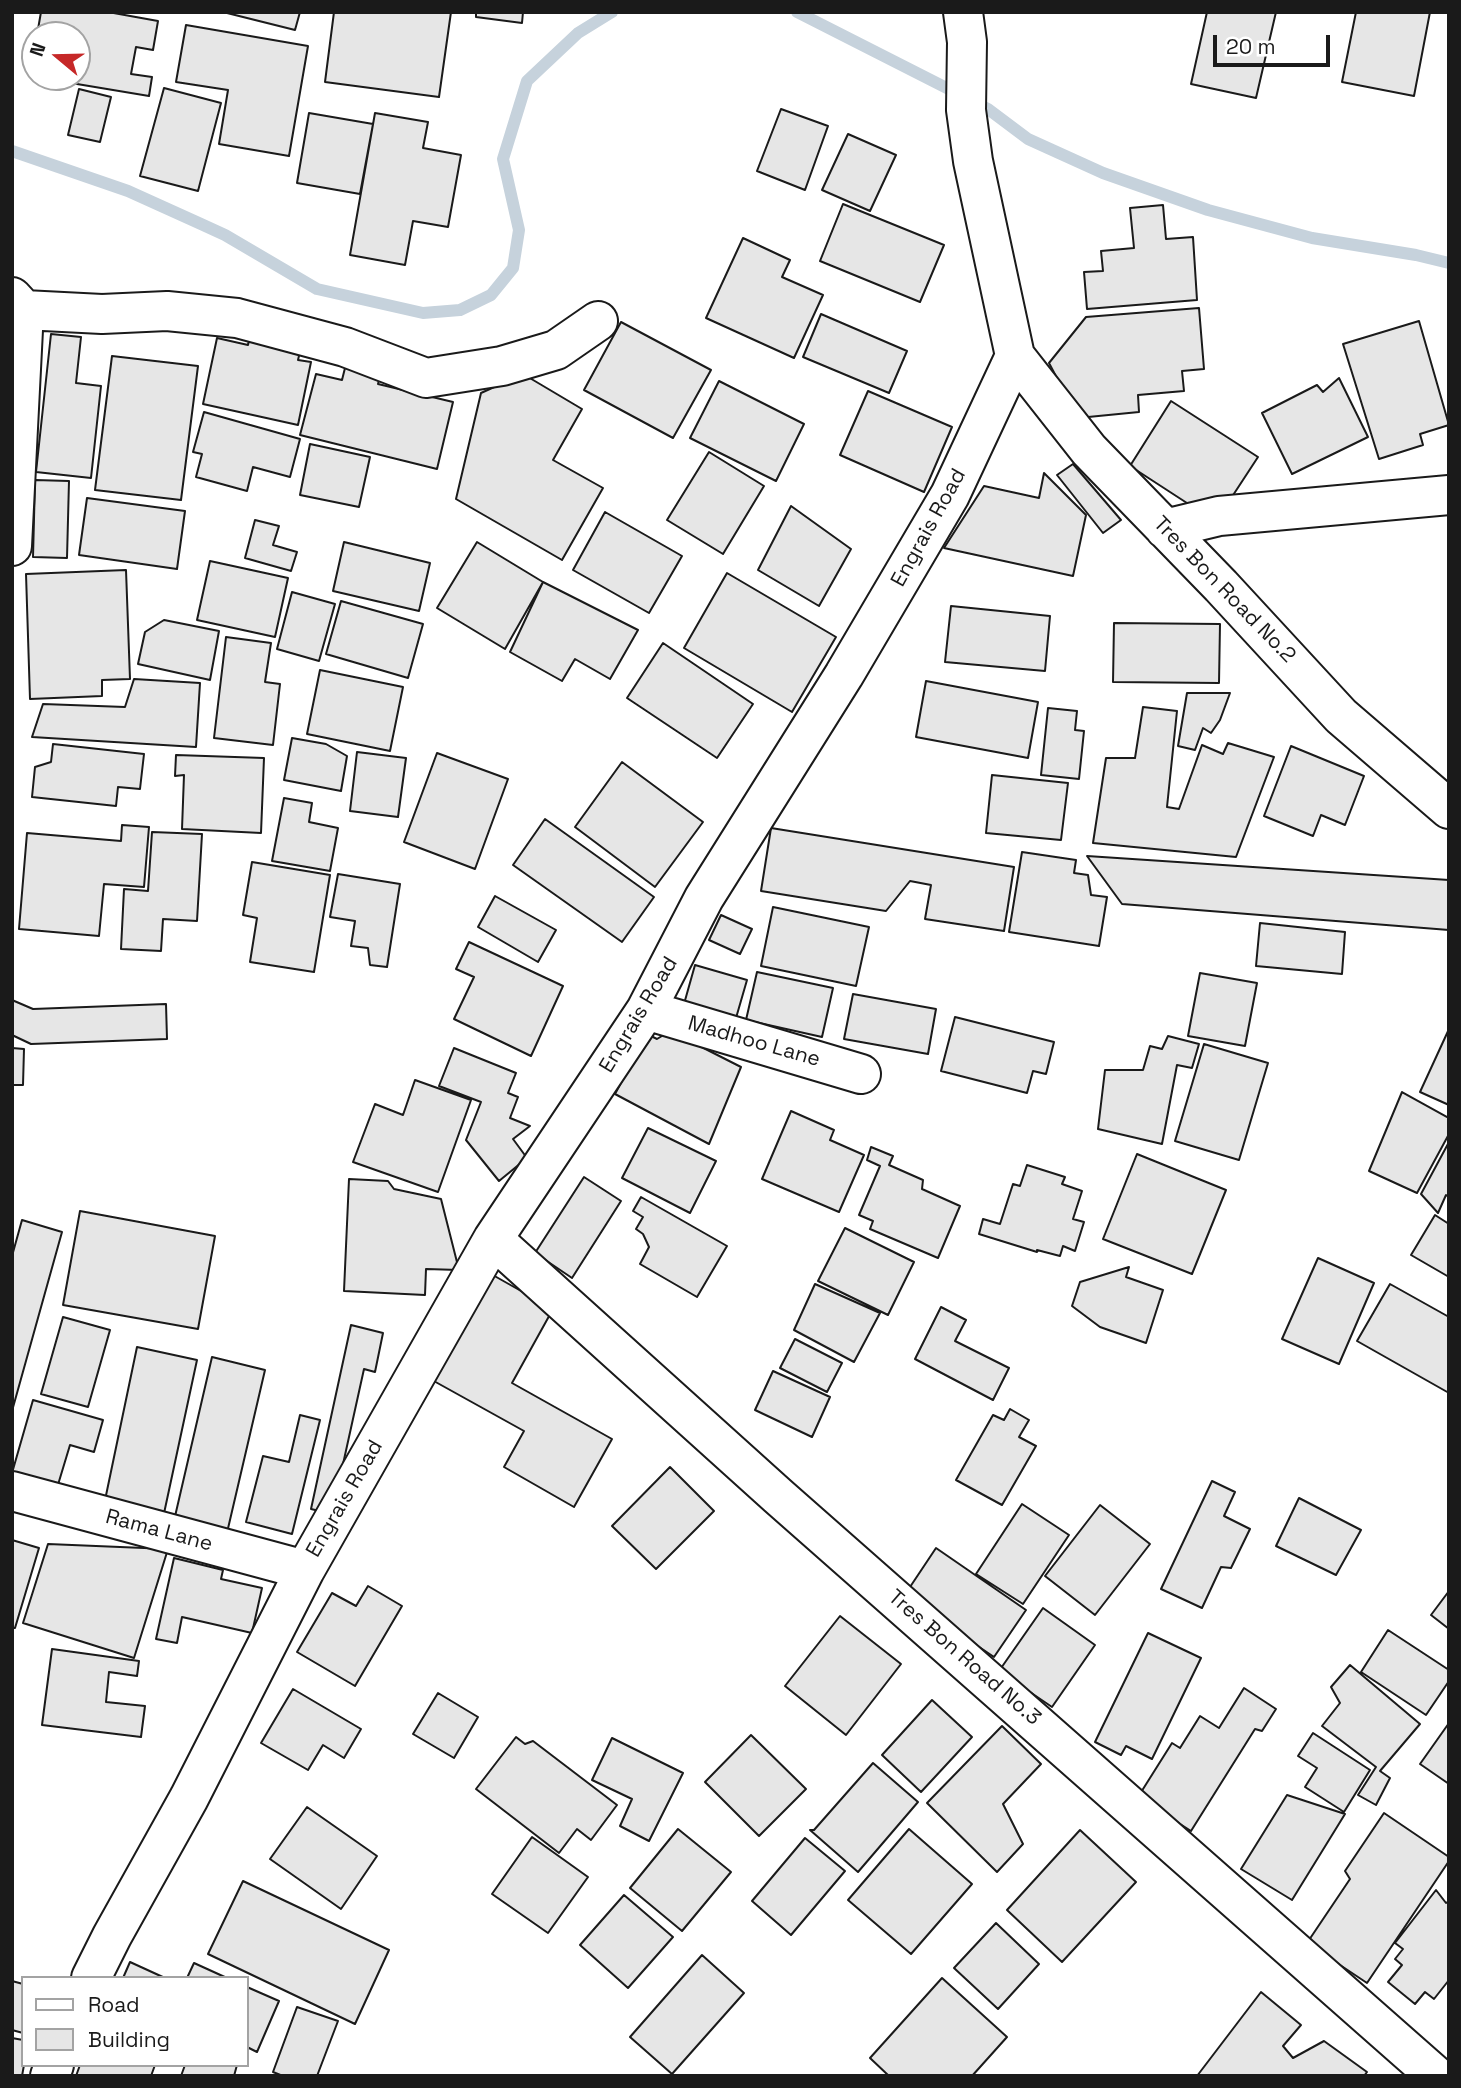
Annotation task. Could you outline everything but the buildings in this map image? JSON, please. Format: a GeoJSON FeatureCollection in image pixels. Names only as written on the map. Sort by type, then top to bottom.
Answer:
{"type":"FeatureCollection","features":[{"type":"Feature","properties":{"kind":"street"},"geometry":{"type":"LineString","coordinates":[[965,27],[966,110],[973,161],[1015,356]]}},
{"type":"Feature","properties":{"kind":"street"},"geometry":{"type":"LineString","coordinates":[[12,546],[18,304],[102,314],[167,311],[237,318],[345,347],[426,379],[502,366],[556,350],[598,321]]}},
{"type":"Feature","properties":{"kind":"street","name":"Tres Bon Road No.2"},"geometry":{"type":"LineString","coordinates":[[1015,356],[1089,450],[1222,586],[1341,716],[1449,809]]}},
{"type":"Feature","properties":{"kind":"street","name":"Engrais Road"},"geometry":{"type":"LineString","coordinates":[[92,1976],[189,1798],[305,1570],[493,1239],[646,1010],[704,898],[844,675],[950,495],[1015,356]]}},
{"type":"Feature","properties":{"kind":"street"},"geometry":{"type":"LineString","coordinates":[[1165,529],[1219,516],[1449,495]]}},
{"type":"Feature","properties":{"kind":"street","name":"Madhoo Lane"},"geometry":{"type":"LineString","coordinates":[[646,1010],[861,1074]]}},
{"type":"Feature","properties":{"kind":"street","name":"Tres Bon Road No.3"},"geometry":{"type":"LineString","coordinates":[[493,1239],[778,1496],[1436,2076]]}},
{"type":"Feature","properties":{"kind":"street","name":"Rama Lane"},"geometry":{"type":"LineString","coordinates":[[12,1491],[305,1570]]}},
{"type":"Feature","properties":{"kind":"waterway"},"geometry":{"type":"LineString","coordinates":[[12,151],[128,191],[201,224],[225,235],[317,289],[423,313],[460,310],[491,295],[513,268],[519,230],[503,159],[527,81],[578,33],[612,12]]}},
{"type":"Feature","properties":{"kind":"waterway"},"geometry":{"type":"LineString","coordinates":[[797,12],[988,109],[1028,139],[1103,173],[1208,210],[1312,238],[1449,263]]}}]}
